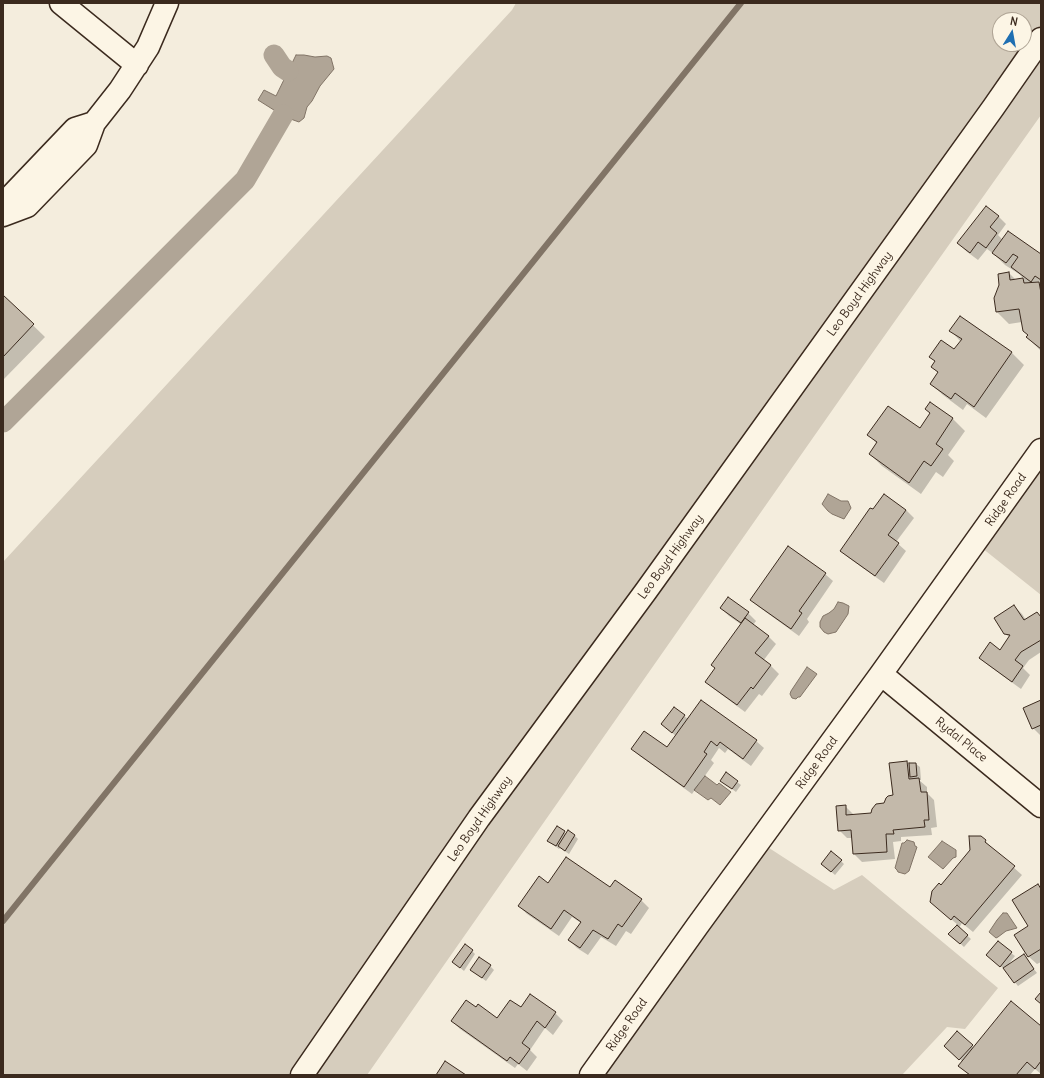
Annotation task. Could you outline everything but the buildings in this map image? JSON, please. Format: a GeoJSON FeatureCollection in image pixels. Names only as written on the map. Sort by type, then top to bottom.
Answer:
{"type":"FeatureCollection","features":[{"type":"Feature","properties":{"kind":"main road"},"geometry":{"type":"LineString","coordinates":[[61,3],[137,65]]}},
{"type":"Feature","properties":{"kind":"main road"},"geometry":{"type":"LineString","coordinates":[[94,123],[120,90],[148,47],[167,3]]}},
{"type":"Feature","properties":{"kind":"main road","name":"Leo Boyd Highway"},"geometry":{"type":"LineString","coordinates":[[302,1075],[480,818],[646,591],[1041,39]]}},
{"type":"Feature","properties":{"kind":"main road","name":"Ridge Road"},"geometry":{"type":"LineString","coordinates":[[591,1075],[698,924],[881,674],[1041,450]]}},
{"type":"Feature","properties":{"kind":"main road","name":"Rydal Place"},"geometry":{"type":"LineString","coordinates":[[881,674],[1041,806]]}},
{"type":"Feature","properties":{"kind":"shaded area"},"geometry":{"type":"Polygon","coordinates":[[[516,3],[1041,3],[1041,115],[873,352],[367,1075],[3,1075],[3,562],[512,10],[516,3]]]}},
{"type":"Feature","properties":{"kind":"shaded area"},"geometry":{"type":"Polygon","coordinates":[[[296,55],[315,57],[327,56],[331,58],[334,69],[320,86],[307,107],[304,118],[299,122],[285,117],[258,100],[264,90],[276,96],[296,55]]]}},
{"type":"Feature","properties":{"kind":"shaded area"},"geometry":{"type":"Polygon","coordinates":[[[1041,469],[1041,595],[982,548],[1041,469]]]}},
{"type":"Feature","properties":{"kind":"shaded area"},"geometry":{"type":"Polygon","coordinates":[[[828,494],[841,501],[848,501],[851,508],[844,519],[832,514],[822,504],[828,494]]]}},
{"type":"Feature","properties":{"kind":"shaded area"},"geometry":{"type":"Polygon","coordinates":[[[838,602],[849,606],[848,614],[836,632],[828,634],[820,627],[820,622],[823,616],[834,609],[838,602]]]}},
{"type":"Feature","properties":{"kind":"shaded area"},"geometry":{"type":"Polygon","coordinates":[[[807,667],[817,674],[800,697],[796,699],[792,698],[790,694],[791,691],[807,667]]]}},
{"type":"Feature","properties":{"kind":"shaded area"},"geometry":{"type":"Polygon","coordinates":[[[705,776],[717,785],[719,783],[731,792],[720,805],[711,798],[708,800],[694,790],[705,776]]]}},
{"type":"Feature","properties":{"kind":"shaded area"},"geometry":{"type":"Polygon","coordinates":[[[907,840],[914,842],[915,846],[917,847],[909,871],[905,874],[898,872],[895,868],[902,843],[907,840]]]}},
{"type":"Feature","properties":{"kind":"shaded area"},"geometry":{"type":"Polygon","coordinates":[[[942,841],[956,850],[956,857],[953,858],[943,869],[928,857],[942,841]]]}},
{"type":"Feature","properties":{"kind":"shaded area"},"geometry":{"type":"Polygon","coordinates":[[[766,846],[834,890],[862,875],[998,988],[965,1029],[947,1027],[902,1075],[604,1075],[766,846]]]}},
{"type":"Feature","properties":{"kind":"shaded area"},"geometry":{"type":"Polygon","coordinates":[[[1003,913],[1007,913],[1017,928],[1006,931],[996,938],[989,932],[1003,913]]]}},
{"type":"Feature","properties":{"kind":"waterway"},"geometry":{"type":"LineString","coordinates":[[3,921],[741,3]]}},
{"type":"Feature","properties":{"kind":"waterway"},"geometry":{"type":"LineString","coordinates":[[274,55],[282,67],[288,71]]}},
{"type":"Feature","properties":{"kind":"waterway"},"geometry":{"type":"LineString","coordinates":[[3,422],[245,180],[283,115]]}}]}
